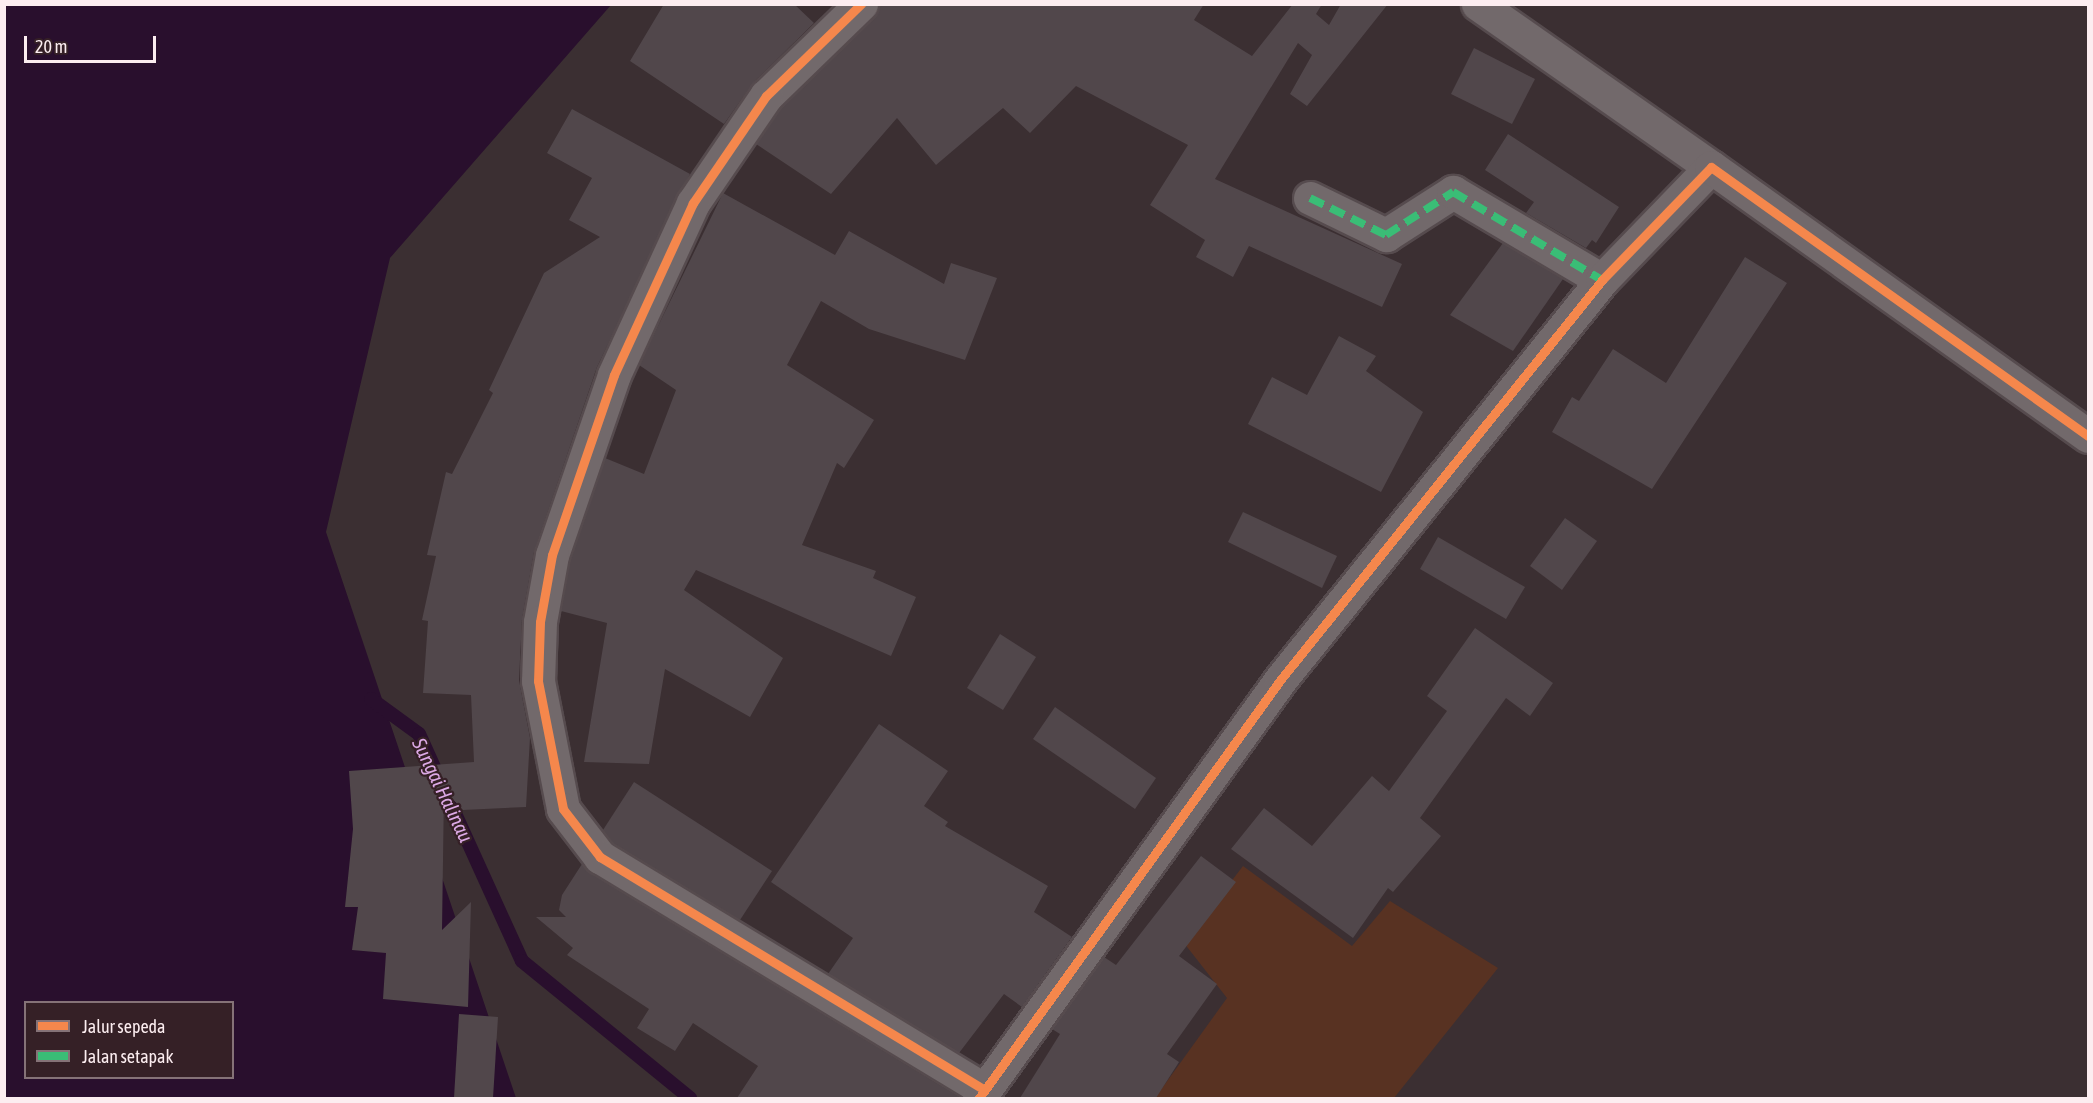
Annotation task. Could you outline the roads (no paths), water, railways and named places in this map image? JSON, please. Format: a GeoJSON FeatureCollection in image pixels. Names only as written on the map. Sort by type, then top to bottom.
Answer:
{"type":"FeatureCollection","features":[{"type":"Feature","properties":{"kind":"street"},"geometry":{"type":"LineString","coordinates":[[861,4],[766,96],[693,203],[614,375],[555,544],[540,622],[538,681],[563,809],[600,857],[981,1094],[1281,680],[1602,280],[1711,167]]}},
{"type":"Feature","properties":{"kind":"street"},"geometry":{"type":"LineString","coordinates":[[1478,4],[2088,436]]}},
{"type":"Feature","properties":{"kind":"street"},"geometry":{"type":"LineString","coordinates":[[1311,198],[1386,235],[1453,192],[1602,280]]}},
{"type":"Feature","properties":{"kind":"waterway","name":"Sungai Halinau"},"geometry":{"type":"LineString","coordinates":[[371,699],[419,734],[522,961],[690,1098]]}}]}
